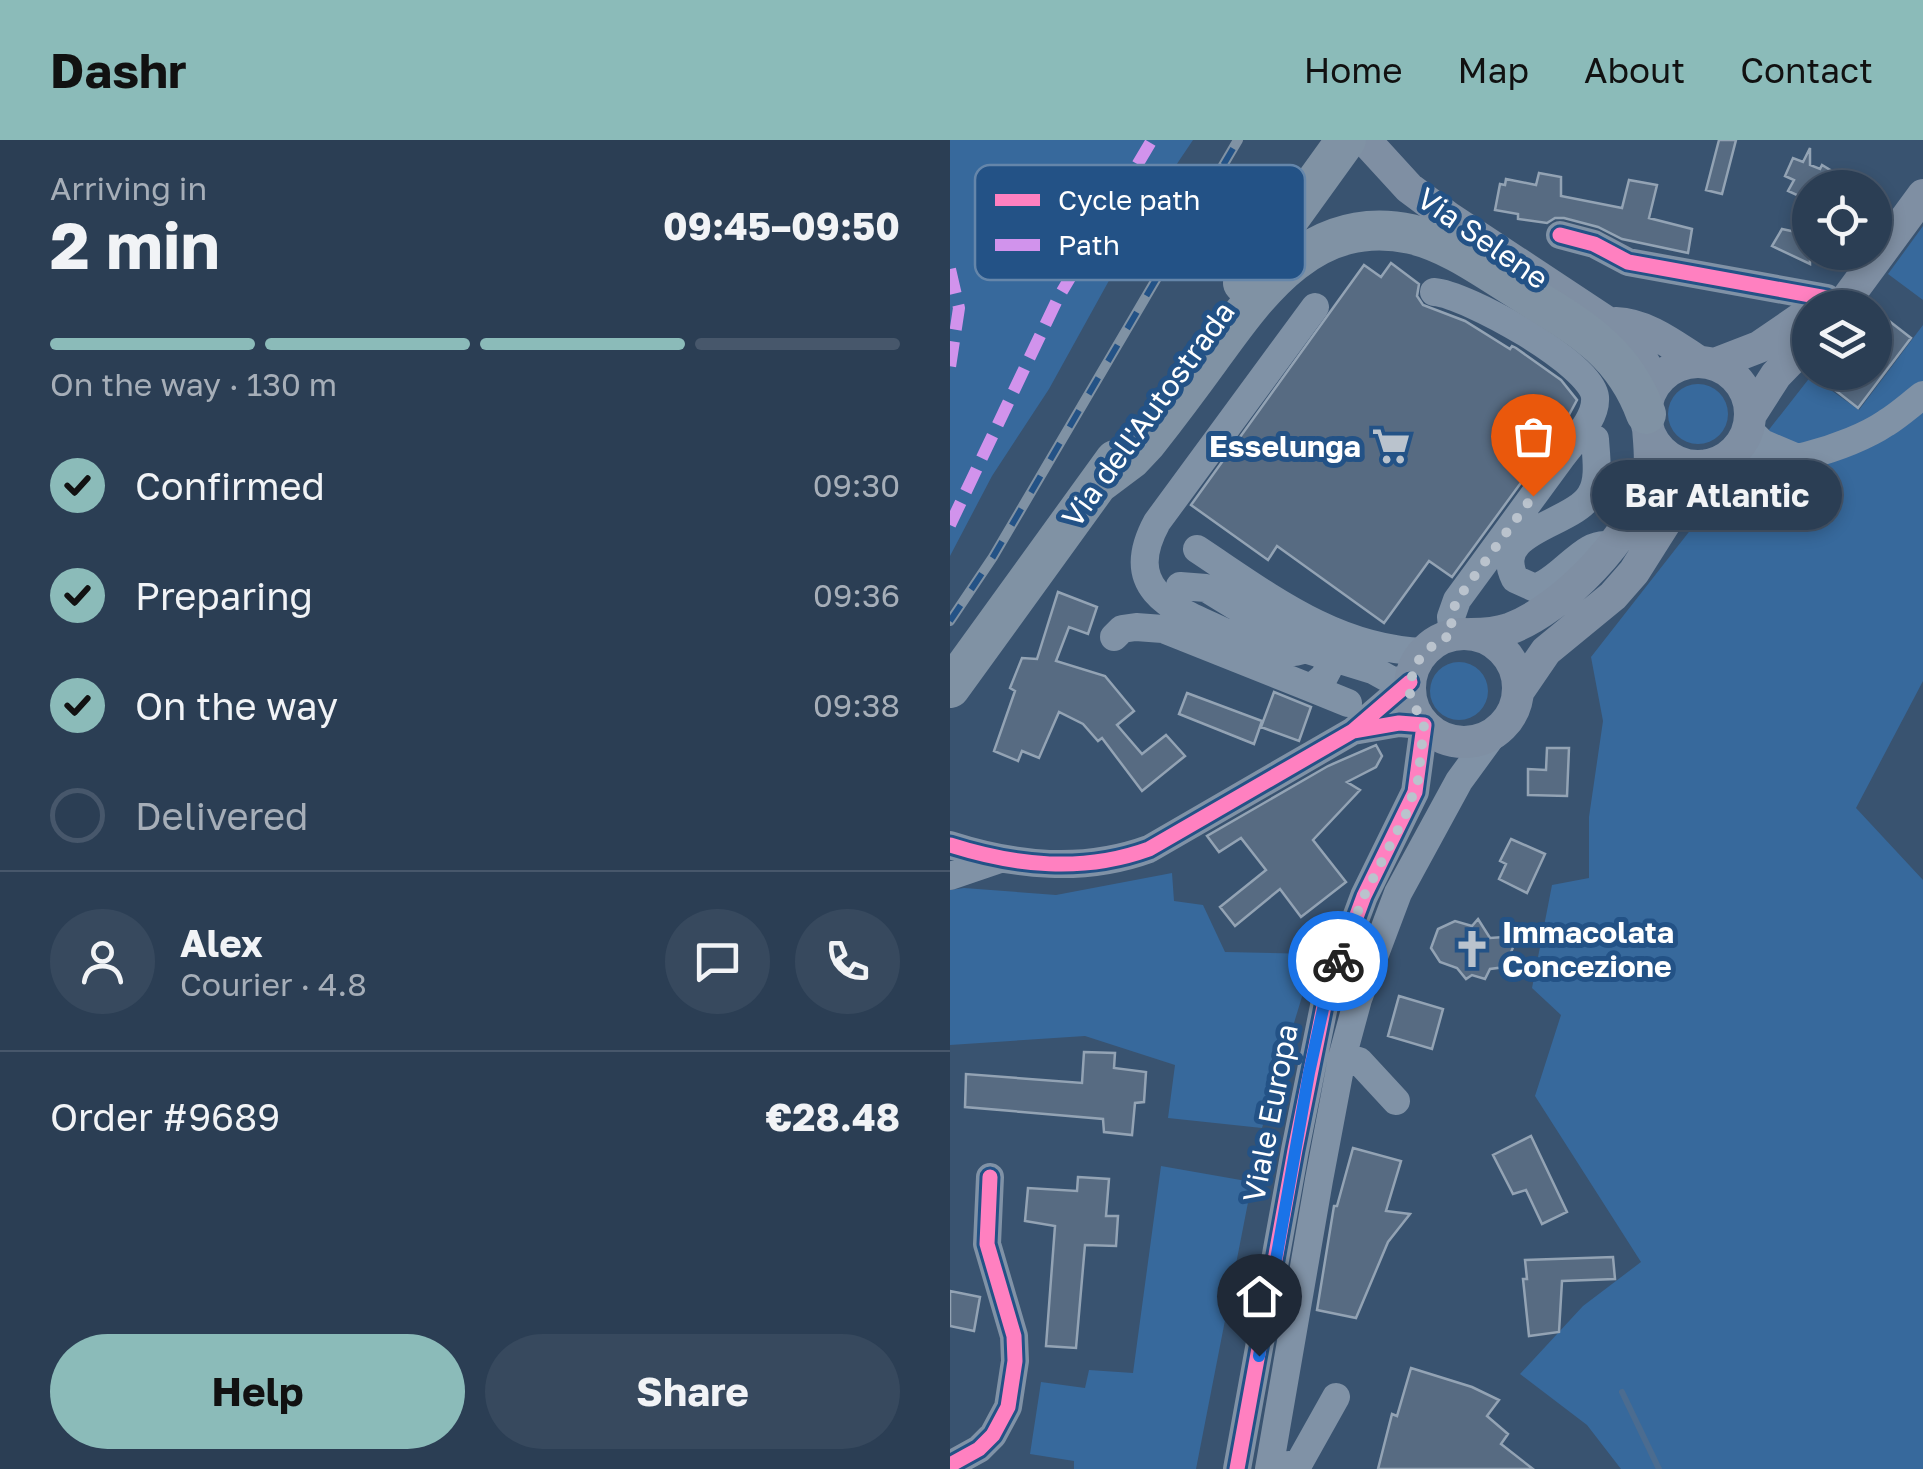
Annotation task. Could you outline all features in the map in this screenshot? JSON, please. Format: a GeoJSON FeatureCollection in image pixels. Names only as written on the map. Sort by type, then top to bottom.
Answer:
{"type":"FeatureCollection","features":[{"type":"Feature","properties":{"kind":"highway","name":"Via dell'Autostrada"},"geometry":{"type":"LineString","coordinates":[[1305,197],[1346,140]]}},
{"type":"Feature","properties":{"kind":"highway"},"geometry":{"type":"LineString","coordinates":[[1305,256],[1328,242],[1362,232],[1409,234],[1454,250],[1585,331],[1620,364],[1650,408]]}},
{"type":"Feature","properties":{"kind":"highway","name":"Via dell'Autostrada"},"geometry":{"type":"LineString","coordinates":[[950,688],[1245,280]]}},
{"type":"Feature","properties":{"kind":"highway"},"geometry":{"type":"LineString","coordinates":[[1099,483],[1132,459],[1147,442],[1239,317],[1273,280]]}},
{"type":"Feature","properties":{"kind":"main road","name":"Via Selene"},"geometry":{"type":"LineString","coordinates":[[1366,140],[1409,188],[1494,250],[1611,324],[1636,347],[1650,408]]}},
{"type":"Feature","properties":{"kind":"main road"},"geometry":{"type":"LineString","coordinates":[[1892,214],[1923,170]]}},
{"type":"Feature","properties":{"kind":"main road"},"geometry":{"type":"LineString","coordinates":[[1838,290],[1923,195]]}},
{"type":"Feature","properties":{"kind":"main road"},"geometry":{"type":"LineString","coordinates":[[1835,290],[1850,270]]}},
{"type":"Feature","properties":{"kind":"main road","name":"Via Selene"},"geometry":{"type":"LineString","coordinates":[[1611,324],[1630,324],[1655,334],[1706,363]]}},
{"type":"Feature","properties":{"kind":"main road"},"geometry":{"type":"LineString","coordinates":[[1792,328],[1759,347],[1706,363],[1682,364],[1667,372],[1650,408],[1648,479],[1630,518],[1611,546],[1571,588],[1532,618],[1510,628],[1461,635],[1424,652],[1410,682],[1410,697],[1424,725],[1436,734],[1466,742],[1494,733],[1514,708],[1518,692],[1546,651],[1613,596],[1634,572],[1682,496],[1743,442],[1750,422],[1792,351]]}},
{"type":"Feature","properties":{"kind":"main road"},"geometry":{"type":"LineString","coordinates":[[1706,363],[1729,372],[1741,383],[1748,398],[1750,422]]}},
{"type":"Feature","properties":{"kind":"main road"},"geometry":{"type":"LineString","coordinates":[[1650,408],[1664,453],[1692,466],[1715,463]]}},
{"type":"Feature","properties":{"kind":"main road"},"geometry":{"type":"LineString","coordinates":[[1461,635],[1500,648],[1516,676],[1518,692]]}},
{"type":"Feature","properties":{"kind":"street"},"geometry":{"type":"LineString","coordinates":[[1560,236],[1594,244],[1628,262],[1779,287],[1792,296]]}},
{"type":"Feature","properties":{"kind":"street"},"geometry":{"type":"LineString","coordinates":[[1434,292],[1452,295],[1491,314],[1585,376],[1594,391],[1594,405],[1576,446],[1457,600],[1451,616],[1461,635]]}},
{"type":"Feature","properties":{"kind":"street"},"geometry":{"type":"LineString","coordinates":[[1315,307],[1157,522],[1146,550],[1147,572],[1155,592],[1176,611],[1271,651],[1290,654],[1306,649],[1328,625]]}},
{"type":"Feature","properties":{"kind":"street"},"geometry":{"type":"LineString","coordinates":[[1715,463],[1780,464],[1854,440],[1884,424],[1923,394]]}},
{"type":"Feature","properties":{"kind":"street"},"geometry":{"type":"LineString","coordinates":[[1750,422],[1762,443],[1795,457]]}},
{"type":"Feature","properties":{"kind":"street"},"geometry":{"type":"LineString","coordinates":[[1576,446],[1594,487],[1587,501],[1566,516],[1526,535],[1510,560],[1515,580],[1535,588],[1564,572],[1592,546],[1611,546]]}},
{"type":"Feature","properties":{"kind":"street"},"geometry":{"type":"LineString","coordinates":[[1189,565],[1206,588],[1306,649]]}},
{"type":"Feature","properties":{"kind":"street"},"geometry":{"type":"LineString","coordinates":[[1189,565],[1381,648],[1424,652]]}},
{"type":"Feature","properties":{"kind":"street"},"geometry":{"type":"LineString","coordinates":[[1189,565],[1300,632],[1376,661],[1410,682]]}},
{"type":"Feature","properties":{"kind":"street"},"geometry":{"type":"LineString","coordinates":[[1328,625],[1373,670],[1391,680],[1410,682]]}},
{"type":"Feature","properties":{"kind":"street"},"geometry":{"type":"LineString","coordinates":[[1311,688],[1324,677],[1328,625]]}},
{"type":"Feature","properties":{"kind":"street"},"geometry":{"type":"LineString","coordinates":[[1114,637],[1122,629],[1162,630],[1348,703]]}},
{"type":"Feature","properties":{"kind":"street"},"geometry":{"type":"LineString","coordinates":[[950,845],[997,860],[1084,864],[1119,860],[1149,848],[1353,731],[1410,682]]}},
{"type":"Feature","properties":{"kind":"street"},"geometry":{"type":"LineString","coordinates":[[1353,731],[1399,724],[1424,725]]}},
{"type":"Feature","properties":{"kind":"street","name":"Viale Europa"},"geometry":{"type":"LineString","coordinates":[[1237,1469],[1325,1000],[1364,896],[1412,799],[1424,725]]}},
{"type":"Feature","properties":{"kind":"street","name":"Viale Europa"},"geometry":{"type":"LineString","coordinates":[[1336,1397],[1299,1462],[1270,1469],[1342,1058],[1358,999],[1390,908],[1459,781],[1494,733]]}},
{"type":"Feature","properties":{"kind":"street"},"geometry":{"type":"LineString","coordinates":[[950,876],[997,860]]}},
{"type":"Feature","properties":{"kind":"street"},"geometry":{"type":"LineString","coordinates":[[1342,1058],[1359,1061],[1396,1101]]}},
{"type":"Feature","properties":{"kind":"street"},"geometry":{"type":"LineString","coordinates":[[950,1465],[993,1436],[1008,1407],[1015,1362],[1014,1336],[986,1244],[990,1176]]}},
{"type":"Feature","properties":{"kind":"shaded area"},"geometry":{"type":"Polygon","coordinates":[[[950,140],[1193,140],[1176,165],[975,165],[975,280],[1109,280],[1049,389],[992,476],[950,556],[950,140]]]}},
{"type":"Feature","properties":{"kind":"shaded area"},"geometry":{"type":"Polygon","coordinates":[[[1923,226],[1923,300],[1888,274],[1923,226]]]}},
{"type":"Feature","properties":{"kind":"shaded area"},"geometry":{"type":"Polygon","coordinates":[[[1923,325],[1923,681],[1856,808],[1923,880],[1923,1469],[1621,1469],[1587,1425],[1520,1374],[1583,1306],[1641,1262],[1535,1096],[1561,1015],[1532,988],[1552,885],[1589,878],[1589,817],[1603,721],[1591,657],[1800,390],[1831,390],[1859,410],[1874,390],[1892,390],[1892,366],[1923,325]]]}},
{"type":"Feature","properties":{"kind":"shaded area"},"geometry":{"type":"Polygon","coordinates":[[[1698,384],[1719,393],[1728,414],[1719,435],[1698,444],[1677,435],[1668,414],[1677,393],[1698,384]]]}},
{"type":"Feature","properties":{"kind":"shaded area"},"geometry":{"type":"Polygon","coordinates":[[[1459,662],[1480,670],[1488,691],[1480,712],[1459,720],[1438,712],[1430,691],[1438,670],[1459,662]]]}},
{"type":"Feature","properties":{"kind":"shaded area"},"geometry":{"type":"Polygon","coordinates":[[[1172,873],[1174,901],[1203,905],[1225,952],[1315,954],[1262,1128],[1168,1118],[1175,1065],[1085,1036],[950,1045],[950,890],[1056,895],[1172,873]]]}},
{"type":"Feature","properties":{"kind":"shaded area"},"geometry":{"type":"Polygon","coordinates":[[[1161,1166],[1252,1182],[1196,1469],[1074,1469],[1074,1461],[1030,1454],[1041,1382],[1085,1388],[1089,1370],[1133,1373],[1161,1166]]]}},
{"type":"Feature","properties":{"kind":"building"},"geometry":{"type":"Polygon","coordinates":[[[1719,140],[1736,140],[1722,194],[1706,190],[1719,140]]]}},
{"type":"Feature","properties":{"kind":"building"},"geometry":{"type":"Polygon","coordinates":[[[1810,148],[1810,165],[1830,170],[1792,170],[1792,179],[1785,176],[1793,158],[1803,162],[1810,148]]]}},
{"type":"Feature","properties":{"kind":"building"},"geometry":{"type":"Polygon","coordinates":[[[1539,173],[1561,177],[1561,196],[1622,208],[1629,180],[1657,185],[1649,218],[1692,229],[1688,253],[1622,239],[1598,227],[1564,218],[1547,223],[1518,219],[1518,214],[1495,210],[1500,184],[1505,185],[1506,179],[1536,185],[1539,173]]]}},
{"type":"Feature","properties":{"kind":"building"},"geometry":{"type":"Polygon","coordinates":[[[1782,229],[1792,231],[1792,255],[1772,246],[1782,229]]]}},
{"type":"Feature","properties":{"kind":"building","name":"Esselunga"},"geometry":{"type":"Polygon","coordinates":[[[1391,263],[1419,284],[1417,296],[1423,305],[1465,321],[1510,349],[1516,348],[1561,380],[1577,400],[1564,424],[1550,431],[1545,450],[1452,577],[1429,561],[1384,623],[1277,546],[1268,560],[1191,505],[1364,265],[1381,277],[1391,263]]]}},
{"type":"Feature","properties":{"kind":"building"},"geometry":{"type":"Polygon","coordinates":[[[1892,323],[1911,338],[1892,363],[1892,323]]]}},
{"type":"Feature","properties":{"kind":"building"},"geometry":{"type":"Polygon","coordinates":[[[1835,390],[1872,390],[1858,408],[1835,390]]]}},
{"type":"Feature","properties":{"kind":"building"},"geometry":{"type":"Polygon","coordinates":[[[1058,592],[1097,607],[1088,634],[1069,627],[1056,661],[1105,676],[1134,711],[1117,725],[1142,754],[1166,735],[1185,756],[1142,791],[1102,738],[1098,741],[1083,724],[1059,712],[1039,758],[1022,751],[1018,761],[994,751],[1022,658],[1037,659],[1058,592]]]}},
{"type":"Feature","properties":{"kind":"building"},"geometry":{"type":"Polygon","coordinates":[[[1274,692],[1311,707],[1299,741],[1261,727],[1274,692]]]}},
{"type":"Feature","properties":{"kind":"building"},"geometry":{"type":"Polygon","coordinates":[[[1187,693],[1262,721],[1254,744],[1179,714],[1187,693]]]}},
{"type":"Feature","properties":{"kind":"building"},"geometry":{"type":"Polygon","coordinates":[[[1376,745],[1382,756],[1376,767],[1347,782],[1360,790],[1313,840],[1346,882],[1301,917],[1280,889],[1235,926],[1220,907],[1266,870],[1241,838],[1219,852],[1207,836],[1328,766],[1376,745]]]}},
{"type":"Feature","properties":{"kind":"building"},"geometry":{"type":"Polygon","coordinates":[[[1547,748],[1569,748],[1567,796],[1528,795],[1528,769],[1546,770],[1547,748]]]}},
{"type":"Feature","properties":{"kind":"building"},"geometry":{"type":"Polygon","coordinates":[[[1511,839],[1545,854],[1527,893],[1499,879],[1506,864],[1500,861],[1511,839]]]}},
{"type":"Feature","properties":{"kind":"building","name":"Immacolata Concezione"},"geometry":{"type":"Polygon","coordinates":[[[1478,919],[1490,938],[1504,937],[1514,945],[1505,967],[1490,969],[1485,979],[1472,975],[1466,979],[1457,968],[1440,962],[1431,948],[1438,929],[1455,921],[1472,926],[1478,919]]]}},
{"type":"Feature","properties":{"kind":"building"},"geometry":{"type":"Polygon","coordinates":[[[1399,996],[1443,1009],[1432,1049],[1388,1036],[1399,996]]]}},
{"type":"Feature","properties":{"kind":"building"},"geometry":{"type":"Polygon","coordinates":[[[1084,1052],[1115,1053],[1114,1068],[1146,1072],[1144,1102],[1135,1103],[1132,1135],[1104,1132],[1103,1119],[965,1107],[966,1074],[1082,1083],[1084,1052]]]}},
{"type":"Feature","properties":{"kind":"building"},"geometry":{"type":"Polygon","coordinates":[[[1531,1136],[1567,1212],[1542,1224],[1526,1190],[1513,1194],[1493,1155],[1531,1136]]]}},
{"type":"Feature","properties":{"kind":"building"},"geometry":{"type":"Polygon","coordinates":[[[1353,1148],[1401,1161],[1386,1211],[1410,1214],[1388,1242],[1356,1318],[1317,1310],[1334,1206],[1353,1148]]]}},
{"type":"Feature","properties":{"kind":"building"},"geometry":{"type":"Polygon","coordinates":[[[1078,1177],[1109,1179],[1106,1216],[1118,1216],[1116,1246],[1085,1245],[1076,1348],[1046,1346],[1055,1226],[1025,1221],[1028,1188],[1077,1191],[1078,1177]]]}},
{"type":"Feature","properties":{"kind":"building"},"geometry":{"type":"Polygon","coordinates":[[[1613,1257],[1615,1279],[1562,1281],[1559,1332],[1529,1336],[1525,1260],[1613,1257]]]}},
{"type":"Feature","properties":{"kind":"building"},"geometry":{"type":"Polygon","coordinates":[[[950,1291],[980,1297],[974,1331],[950,1326],[950,1291]]]}},
{"type":"Feature","properties":{"kind":"building"},"geometry":{"type":"Polygon","coordinates":[[[1411,1368],[1499,1400],[1487,1416],[1508,1434],[1501,1444],[1533,1469],[1378,1469],[1392,1414],[1397,1416],[1411,1368]]]}},
{"type":"Feature","properties":{"kind":"waterway"},"geometry":{"type":"LineString","coordinates":[[1622,1392],[1659,1469]]}},
{"type":"Feature","properties":{"kind":"railway"},"geometry":{"type":"LineString","coordinates":[[1223,165],[1238,140]]}},
{"type":"Feature","properties":{"kind":"railway"},"geometry":{"type":"LineString","coordinates":[[950,621],[993,557],[1156,280]]}},
{"type":"Feature","properties":{"kind":"marked path"},"geometry":{"type":"LineString","coordinates":[[1137,165],[1152,140]]}},
{"type":"Feature","properties":{"kind":"marked path"},"geometry":{"type":"LineString","coordinates":[[950,269],[959,308],[950,367]]}},
{"type":"Feature","properties":{"kind":"marked path"},"geometry":{"type":"LineString","coordinates":[[950,525],[1069,280]]}},
{"type":"Feature","properties":{"kind":"cycle path"},"geometry":{"type":"LineString","coordinates":[[1560,235],[1594,244],[1628,262],[1792,292]]}},
{"type":"Feature","properties":{"kind":"cycle path"},"geometry":{"type":"LineString","coordinates":[[950,845],[1000,858],[1050,864],[1099,861],[1149,849],[1353,731],[1410,682]]}},
{"type":"Feature","properties":{"kind":"cycle path"},"geometry":{"type":"LineString","coordinates":[[1237,1469],[1325,1001],[1364,896],[1415,792],[1424,725],[1399,723],[1353,731]]}},
{"type":"Feature","properties":{"kind":"cycle path"},"geometry":{"type":"LineString","coordinates":[[950,1465],[979,1449],[993,1435],[1008,1407],[1015,1361],[1014,1336],[987,1244],[990,1177]]}},
{"type":"Feature","properties":{"kind":"way so far"},"geometry":{"type":"LineString","coordinates":[[1338,961],[1418,780],[1424,725],[1410,697],[1417,662],[1437,641],[1452,635],[1451,616],[1457,600],[1533,496]]}},
{"type":"Feature","properties":{"kind":"place","name":"Esselunga"},"geometry":{"type":"Point","coordinates":[1391,446]}},
{"type":"Feature","properties":{"kind":"place","name":"Bar Atlantic"},"geometry":{"type":"Point","coordinates":[1533,496]}},
{"type":"Feature","properties":{"kind":"place","name":"Immacolata Concezione"},"geometry":{"type":"Point","coordinates":[1472,949]}},
{"type":"Feature","properties":{"kind":"route"},"geometry":{"type":"LineString","coordinates":[[1259,1356],[1309,1073],[1338,961]]}}]}
